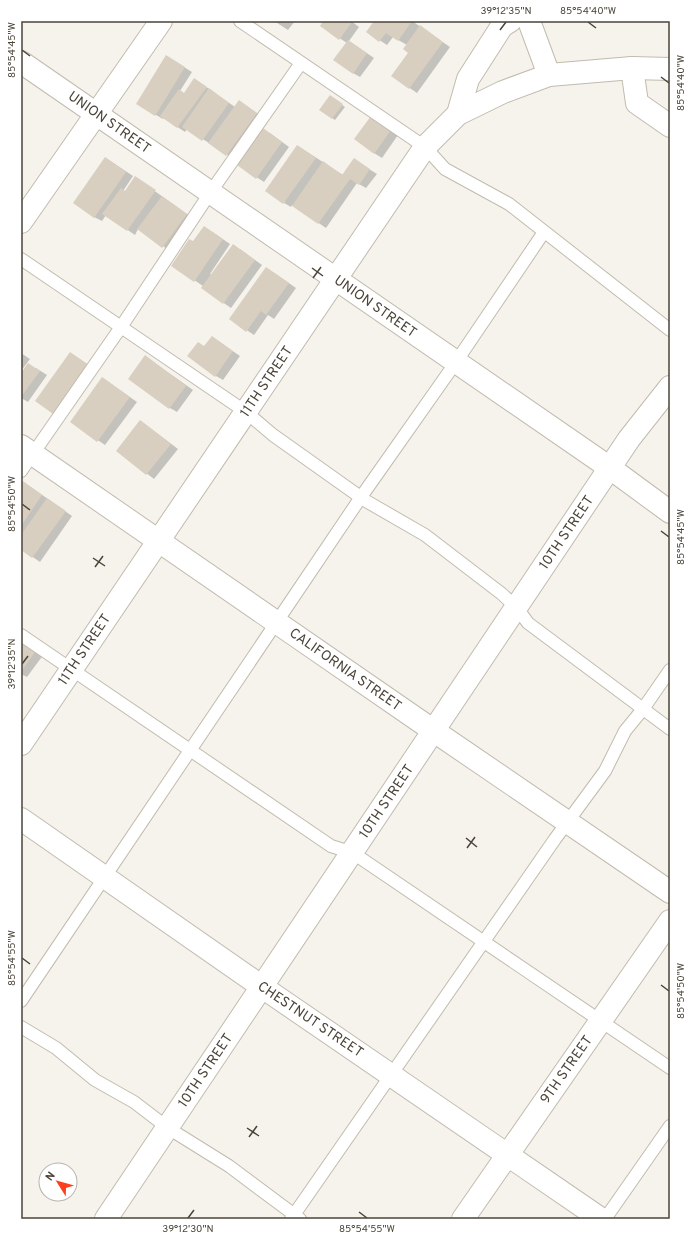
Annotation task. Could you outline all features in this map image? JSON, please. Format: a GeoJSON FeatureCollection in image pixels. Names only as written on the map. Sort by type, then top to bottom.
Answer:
{"type":"FeatureCollection","features":[{"type":"Feature","properties":{"kind":"street"},"geometry":{"type":"LineString","coordinates":[[21,222],[161,21]]}},
{"type":"Feature","properties":{"kind":"street","name":"11TH STREET"},"geometry":{"type":"LineString","coordinates":[[21,744],[425,147],[458,114],[468,79],[502,26],[510,21]]}},
{"type":"Feature","properties":{"kind":"street"},"geometry":{"type":"LineString","coordinates":[[529,21],[549,75]]}},
{"type":"Feature","properties":{"kind":"street","name":"UNION STREET"},"geometry":{"type":"LineString","coordinates":[[21,62],[610,468],[670,512]]}},
{"type":"Feature","properties":{"kind":"street"},"geometry":{"type":"LineString","coordinates":[[458,114],[503,92],[549,75],[632,68],[670,68]]}},
{"type":"Feature","properties":{"kind":"street"},"geometry":{"type":"LineString","coordinates":[[632,68],[637,103],[670,126]]}},
{"type":"Feature","properties":{"kind":"street","name":"10TH STREET"},"geometry":{"type":"LineString","coordinates":[[106,1219],[353,853],[629,439],[670,387]]}},
{"type":"Feature","properties":{"kind":"street","name":"CALIFORNIA STREET"},"geometry":{"type":"LineString","coordinates":[[25,457],[160,540],[434,732],[670,892]]}},
{"type":"Feature","properties":{"kind":"street","name":"CHESTNUT STREET"},"geometry":{"type":"LineString","coordinates":[[21,819],[262,987],[601,1219]]}},
{"type":"Feature","properties":{"kind":"street","name":"9TH STREET"},"geometry":{"type":"LineString","coordinates":[[463,1219],[670,921]]}},
{"type":"Feature","properties":{"kind":"lane"},"geometry":{"type":"LineString","coordinates":[[240,21],[425,147],[445,169],[509,204],[670,330]]}},
{"type":"Feature","properties":{"kind":"lane"},"geometry":{"type":"LineString","coordinates":[[25,457],[121,327],[210,193],[301,63]]}},
{"type":"Feature","properties":{"kind":"lane"},"geometry":{"type":"LineString","coordinates":[[21,1002],[104,876],[278,623],[361,497],[456,362],[544,232]]}},
{"type":"Feature","properties":{"kind":"lane"},"geometry":{"type":"LineString","coordinates":[[21,259],[246,412],[272,435],[361,497],[425,535],[502,594],[517,608],[528,623],[670,729]]}},
{"type":"Feature","properties":{"kind":"lane"},"geometry":{"type":"LineString","coordinates":[[21,635],[331,846],[353,853],[600,1022],[670,1068]]}},
{"type":"Feature","properties":{"kind":"lane"},"geometry":{"type":"LineString","coordinates":[[21,1027],[56,1048],[95,1080],[134,1102],[168,1128],[228,1166],[295,1218],[483,942],[567,822],[605,771],[625,731],[643,709],[670,670]]}},
{"type":"Feature","properties":{"kind":"lane"},"geometry":{"type":"LineString","coordinates":[[605,1219],[670,1126]]}},
{"type":"Feature","properties":{"kind":"building"},"geometry":{"type":"Polygon","coordinates":[[[323,21],[352,22],[339,40],[320,26],[323,21]]]}},
{"type":"Feature","properties":{"kind":"building"},"geometry":{"type":"Polygon","coordinates":[[[374,21],[412,21],[398,41],[386,33],[379,42],[366,32],[374,21]]]}},
{"type":"Feature","properties":{"kind":"building"},"geometry":{"type":"Polygon","coordinates":[[[420,25],[443,42],[409,89],[391,76],[408,53],[403,49],[420,25]]]}},
{"type":"Feature","properties":{"kind":"building"},"geometry":{"type":"Polygon","coordinates":[[[348,40],[367,53],[353,74],[333,60],[348,40]]]}},
{"type":"Feature","properties":{"kind":"building"},"geometry":{"type":"Polygon","coordinates":[[[166,55],[185,67],[155,116],[136,104],[166,55]]]}},
{"type":"Feature","properties":{"kind":"building"},"geometry":{"type":"Polygon","coordinates":[[[194,78],[207,87],[177,128],[160,116],[179,89],[184,93],[194,78]]]}},
{"type":"Feature","properties":{"kind":"building"},"geometry":{"type":"Polygon","coordinates":[[[209,88],[229,103],[202,141],[182,127],[209,88]]]}},
{"type":"Feature","properties":{"kind":"building"},"geometry":{"type":"Polygon","coordinates":[[[330,95],[343,104],[332,119],[319,110],[330,95]]]}},
{"type":"Feature","properties":{"kind":"building"},"geometry":{"type":"Polygon","coordinates":[[[239,100],[257,113],[226,156],[208,143],[239,100]]]}},
{"type":"Feature","properties":{"kind":"building"},"geometry":{"type":"Polygon","coordinates":[[[371,116],[391,130],[374,154],[354,139],[371,116]]]}},
{"type":"Feature","properties":{"kind":"building"},"geometry":{"type":"Polygon","coordinates":[[[263,128],[282,142],[256,179],[237,165],[263,128]]]}},
{"type":"Feature","properties":{"kind":"building"},"geometry":{"type":"Polygon","coordinates":[[[297,145],[316,158],[283,204],[265,191],[297,145]]]}},
{"type":"Feature","properties":{"kind":"building"},"geometry":{"type":"Polygon","coordinates":[[[105,157],[126,172],[94,218],[73,203],[105,157]]]}},
{"type":"Feature","properties":{"kind":"building"},"geometry":{"type":"Polygon","coordinates":[[[354,158],[370,169],[359,185],[350,179],[318,224],[292,206],[323,161],[342,175],[354,158]]]}},
{"type":"Feature","properties":{"kind":"building"},"geometry":{"type":"Polygon","coordinates":[[[135,176],[156,190],[127,231],[102,214],[121,188],[125,191],[135,176]]]}},
{"type":"Feature","properties":{"kind":"building"},"geometry":{"type":"Polygon","coordinates":[[[162,196],[187,214],[162,248],[137,229],[162,196]]]}},
{"type":"Feature","properties":{"kind":"building"},"geometry":{"type":"Polygon","coordinates":[[[204,226],[223,239],[194,282],[171,266],[189,239],[193,241],[204,226]]]}},
{"type":"Feature","properties":{"kind":"building"},"geometry":{"type":"Polygon","coordinates":[[[233,244],[255,260],[223,304],[201,288],[233,244]]]}},
{"type":"Feature","properties":{"kind":"building"},"geometry":{"type":"Polygon","coordinates":[[[266,267],[289,283],[266,315],[261,311],[246,332],[229,319],[266,267]]]}},
{"type":"Feature","properties":{"kind":"building"},"geometry":{"type":"Polygon","coordinates":[[[212,336],[233,351],[215,377],[187,356],[198,342],[204,346],[212,336]]]}},
{"type":"Feature","properties":{"kind":"building"},"geometry":{"type":"Polygon","coordinates":[[[70,352],[89,365],[53,414],[35,401],[70,352]]]}},
{"type":"Feature","properties":{"kind":"building"},"geometry":{"type":"Polygon","coordinates":[[[145,355],[186,386],[169,409],[128,379],[145,355]]]}},
{"type":"Feature","properties":{"kind":"building"},"geometry":{"type":"Polygon","coordinates":[[[28,363],[40,371],[21,397],[21,373],[28,363]]]}},
{"type":"Feature","properties":{"kind":"building"},"geometry":{"type":"Polygon","coordinates":[[[102,377],[130,397],[97,442],[70,422],[102,377]]]}},
{"type":"Feature","properties":{"kind":"building"},"geometry":{"type":"Polygon","coordinates":[[[140,420],[171,444],[146,475],[116,451],[140,420]]]}},
{"type":"Feature","properties":{"kind":"building"},"geometry":{"type":"Polygon","coordinates":[[[23,481],[42,495],[21,526],[21,484],[23,481]]]}},
{"type":"Feature","properties":{"kind":"building"},"geometry":{"type":"Polygon","coordinates":[[[47,498],[66,511],[32,558],[21,550],[21,535],[47,498]]]}},
{"type":"Feature","properties":{"kind":"building"},"geometry":{"type":"Polygon","coordinates":[[[21,638],[37,649],[21,672],[21,638]]]}}]}
